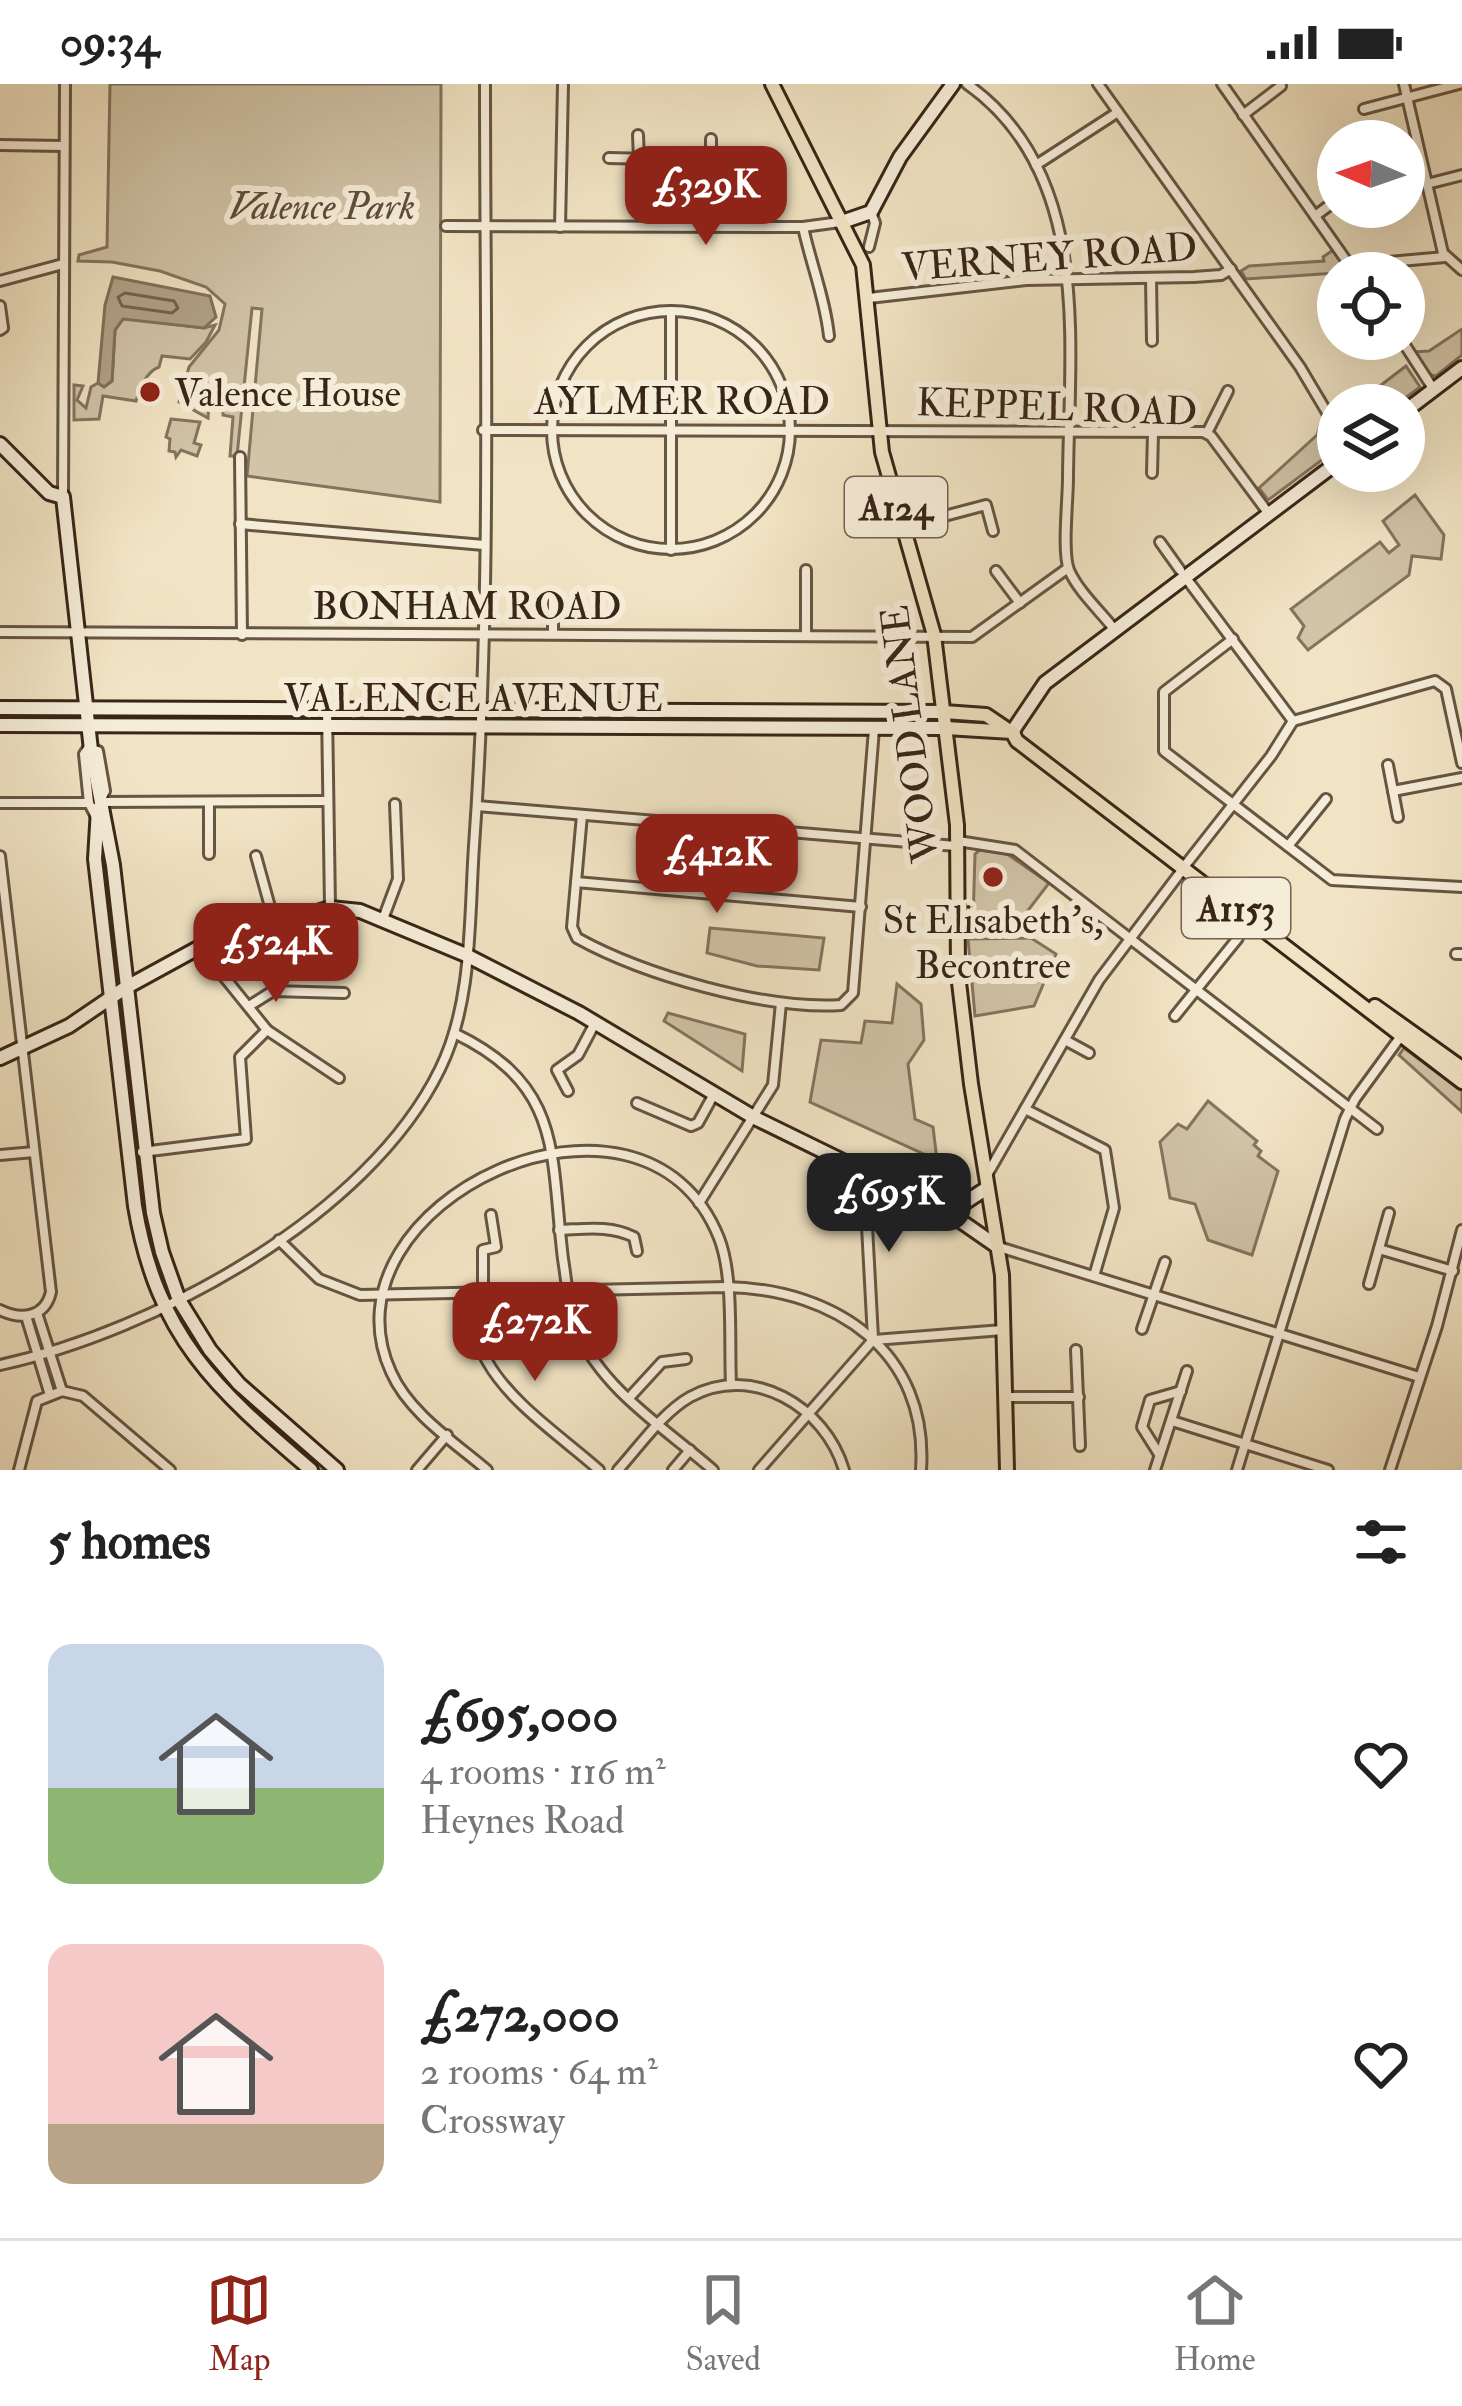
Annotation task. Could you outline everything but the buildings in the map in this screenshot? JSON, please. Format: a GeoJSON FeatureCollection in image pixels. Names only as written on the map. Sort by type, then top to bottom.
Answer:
{"type":"FeatureCollection","features":[{"type":"Feature","properties":{"kind":"main road","name":"WOOD LANE"},"geometry":{"type":"LineString","coordinates":[[779,89],[863,265],[889,486],[934,635],[957,844],[958,974],[986,1182]]}},
{"type":"Feature","properties":{"kind":"main road","name":"A1153"},"geometry":{"type":"LineString","coordinates":[[944,712],[986,715],[1012,732],[1017,741],[1456,1063],[1462,1082]]}},
{"type":"Feature","properties":{"kind":"main road"},"geometry":{"type":"LineString","coordinates":[[946,728],[1012,732]]}},
{"type":"Feature","properties":{"kind":"main road","name":"A1153"},"geometry":{"type":"LineString","coordinates":[[1185,866],[1401,1036],[1456,1063]]}},
{"type":"Feature","properties":{"kind":"main road","name":"A124"},"geometry":{"type":"LineString","coordinates":[[986,1182],[998,1247],[1006,1470]]}},
{"type":"Feature","properties":{"kind":"street"},"geometry":{"type":"LineString","coordinates":[[64,84],[63,497],[91,748],[98,884],[153,1214],[172,1303],[239,1384],[337,1470]]}},
{"type":"Feature","properties":{"kind":"street"},"geometry":{"type":"LineString","coordinates":[[0,1365],[114,1330],[172,1303],[279,1240],[396,1135],[441,1068],[454,1033],[466,955],[483,711],[485,84]]}},
{"type":"Feature","properties":{"kind":"street"},"geometry":{"type":"LineString","coordinates":[[560,226],[563,84]]}},
{"type":"Feature","properties":{"kind":"street"},"geometry":{"type":"LineString","coordinates":[[446,226],[803,227],[842,221],[871,212],[895,183],[900,157],[952,84]]}},
{"type":"Feature","properties":{"kind":"street"},"geometry":{"type":"LineString","coordinates":[[967,84],[1005,121],[1036,165],[1058,218],[1068,279],[1068,568],[1114,630]]}},
{"type":"Feature","properties":{"kind":"street"},"geometry":{"type":"LineString","coordinates":[[1098,84],[1317,396]]}},
{"type":"Feature","properties":{"kind":"street"},"geometry":{"type":"LineString","coordinates":[[1222,84],[1341,252]]}},
{"type":"Feature","properties":{"kind":"street"},"geometry":{"type":"LineString","coordinates":[[1404,84],[1444,256],[1462,269]]}},
{"type":"Feature","properties":{"kind":"street"},"geometry":{"type":"LineString","coordinates":[[1364,110],[1459,84]]}},
{"type":"Feature","properties":{"kind":"street"},"geometry":{"type":"LineString","coordinates":[[1243,115],[1281,86]]}},
{"type":"Feature","properties":{"kind":"street"},"geometry":{"type":"LineString","coordinates":[[1036,165],[1118,112]]}},
{"type":"Feature","properties":{"kind":"street"},"geometry":{"type":"LineString","coordinates":[[638,135],[638,158]]}},
{"type":"Feature","properties":{"kind":"street"},"geometry":{"type":"LineString","coordinates":[[711,139],[711,160]]}},
{"type":"Feature","properties":{"kind":"street"},"geometry":{"type":"LineString","coordinates":[[0,146],[64,146]]}},
{"type":"Feature","properties":{"kind":"street"},"geometry":{"type":"LineString","coordinates":[[609,158],[736,161]]}},
{"type":"Feature","properties":{"kind":"street"},"geometry":{"type":"LineString","coordinates":[[678,226],[680,160]]}},
{"type":"Feature","properties":{"kind":"street"},"geometry":{"type":"LineString","coordinates":[[1427,184],[1462,176]]}},
{"type":"Feature","properties":{"kind":"street"},"geometry":{"type":"LineString","coordinates":[[869,247],[874,223],[871,212]]}},
{"type":"Feature","properties":{"kind":"street"},"geometry":{"type":"LineString","coordinates":[[803,227],[825,299],[829,335]]}},
{"type":"Feature","properties":{"kind":"street"},"geometry":{"type":"LineString","coordinates":[[1425,258],[1444,256]]}},
{"type":"Feature","properties":{"kind":"street"},"geometry":{"type":"LineString","coordinates":[[0,281],[63,264]]}},
{"type":"Feature","properties":{"kind":"street","name":"VERNEY ROAD"},"geometry":{"type":"LineString","coordinates":[[869,298],[1068,279],[1221,275],[1231,269]]}},
{"type":"Feature","properties":{"kind":"street"},"geometry":{"type":"LineString","coordinates":[[1151,278],[1152,341]]}},
{"type":"Feature","properties":{"kind":"street"},"geometry":{"type":"LineString","coordinates":[[0,306],[0,330]]}},
{"type":"Feature","properties":{"kind":"street"},"geometry":{"type":"LineString","coordinates":[[670,550],[671,310]]}},
{"type":"Feature","properties":{"kind":"street"},"geometry":{"type":"LineString","coordinates":[[671,310],[717,320],[755,346],[781,385],[790,430],[782,473],[760,509],[726,536],[670,550],[628,542],[581,509],[559,472],[551,430],[560,387],[582,350],[616,324],[671,310]]}},
{"type":"Feature","properties":{"kind":"street"},"geometry":{"type":"LineString","coordinates":[[1415,360],[1434,390]]}},
{"type":"Feature","properties":{"kind":"street"},"geometry":{"type":"LineString","coordinates":[[1425,397],[1462,368]]}},
{"type":"Feature","properties":{"kind":"street"},"geometry":{"type":"LineString","coordinates":[[1207,433],[1228,391]]}},
{"type":"Feature","properties":{"kind":"street","name":"AYLMER ROAD"},"geometry":{"type":"LineString","coordinates":[[484,430],[880,431]]}},
{"type":"Feature","properties":{"kind":"street","name":"KEPPEL ROAD"},"geometry":{"type":"LineString","coordinates":[[880,431],[1207,433],[1269,514]]}},
{"type":"Feature","properties":{"kind":"street"},"geometry":{"type":"LineString","coordinates":[[1152,473],[1153,433]]}},
{"type":"Feature","properties":{"kind":"street"},"geometry":{"type":"LineString","coordinates":[[0,444],[50,493],[63,497]]}},
{"type":"Feature","properties":{"kind":"street"},"geometry":{"type":"LineString","coordinates":[[240,457],[242,635]]}},
{"type":"Feature","properties":{"kind":"street"},"geometry":{"type":"LineString","coordinates":[[1012,732],[1035,693],[1183,573],[1317,478]]}},
{"type":"Feature","properties":{"kind":"street"},"geometry":{"type":"LineString","coordinates":[[902,528],[986,506],[992,531]]}},
{"type":"Feature","properties":{"kind":"street"},"geometry":{"type":"LineString","coordinates":[[240,524],[484,545]]}},
{"type":"Feature","properties":{"kind":"street"},"geometry":{"type":"LineString","coordinates":[[1160,542],[1293,721]]}},
{"type":"Feature","properties":{"kind":"street","name":"BONHAM ROAD"},"geometry":{"type":"LineString","coordinates":[[0,632],[972,637],[1068,568]]}},
{"type":"Feature","properties":{"kind":"street"},"geometry":{"type":"LineString","coordinates":[[806,570],[806,634]]}},
{"type":"Feature","properties":{"kind":"street"},"geometry":{"type":"LineString","coordinates":[[997,571],[1021,603]]}},
{"type":"Feature","properties":{"kind":"street"},"geometry":{"type":"LineString","coordinates":[[553,595],[554,634]]}},
{"type":"Feature","properties":{"kind":"street"},"geometry":{"type":"LineString","coordinates":[[1233,639],[1165,690],[1164,751],[1332,880],[1462,887]]}},
{"type":"Feature","properties":{"kind":"street"},"geometry":{"type":"LineString","coordinates":[[949,1213],[986,1182],[1099,980],[1293,721],[1435,681],[1446,689],[1462,764]]}},
{"type":"Feature","properties":{"kind":"street","name":"VALENCE AVENUE"},"geometry":{"type":"LineString","coordinates":[[0,708],[944,712]]}},
{"type":"Feature","properties":{"kind":"street"},"geometry":{"type":"LineString","coordinates":[[327,710],[330,908]]}},
{"type":"Feature","properties":{"kind":"street","name":"VALENCE AVENUE"},"geometry":{"type":"LineString","coordinates":[[0,725],[946,728]]}},
{"type":"Feature","properties":{"kind":"street"},"geometry":{"type":"LineString","coordinates":[[582,815],[572,927],[584,942],[674,976],[782,1003],[842,1005],[851,998],[874,729]]}},
{"type":"Feature","properties":{"kind":"street"},"geometry":{"type":"LineString","coordinates":[[1388,765],[1398,817]]}},
{"type":"Feature","properties":{"kind":"street"},"geometry":{"type":"LineString","coordinates":[[1393,790],[1462,778]]}},
{"type":"Feature","properties":{"kind":"street"},"geometry":{"type":"LineString","coordinates":[[1288,846],[1326,799]]}},
{"type":"Feature","properties":{"kind":"street"},"geometry":{"type":"LineString","coordinates":[[209,801],[209,854]]}},
{"type":"Feature","properties":{"kind":"street"},"geometry":{"type":"LineString","coordinates":[[0,803],[328,801]]}},
{"type":"Feature","properties":{"kind":"street"},"geometry":{"type":"LineString","coordinates":[[94,802],[108,830],[115,881],[129,1153],[140,1232],[197,1363],[311,1470]]}},
{"type":"Feature","properties":{"kind":"street"},"geometry":{"type":"LineString","coordinates":[[383,919],[398,879],[395,804]]}},
{"type":"Feature","properties":{"kind":"street"},"geometry":{"type":"LineString","coordinates":[[477,806],[1016,850],[1377,1129]]}},
{"type":"Feature","properties":{"kind":"street"},"geometry":{"type":"LineString","coordinates":[[0,856],[5,934],[51,1292],[41,1310],[26,1316],[0,1310]]}},
{"type":"Feature","properties":{"kind":"street"},"geometry":{"type":"LineString","coordinates":[[256,856],[275,927]]}},
{"type":"Feature","properties":{"kind":"street"},"geometry":{"type":"LineString","coordinates":[[98,884],[115,881]]}},
{"type":"Feature","properties":{"kind":"street"},"geometry":{"type":"LineString","coordinates":[[576,882],[860,908]]}},
{"type":"Feature","properties":{"kind":"street"},"geometry":{"type":"LineString","coordinates":[[0,1058],[69,1026],[200,947],[330,908],[361,911],[466,955],[595,1023],[806,1146],[949,1213],[998,1247],[1419,1377]]}},
{"type":"Feature","properties":{"kind":"street"},"geometry":{"type":"LineString","coordinates":[[1175,1016],[1238,938]]}},
{"type":"Feature","properties":{"kind":"street"},"geometry":{"type":"LineString","coordinates":[[200,947],[267,1030],[339,1078]]}},
{"type":"Feature","properties":{"kind":"street"},"geometry":{"type":"LineString","coordinates":[[249,1006],[273,991],[344,993]]}},
{"type":"Feature","properties":{"kind":"street"},"geometry":{"type":"LineString","coordinates":[[699,1203],[755,1118],[778,1069],[782,1003]]}},
{"type":"Feature","properties":{"kind":"street"},"geometry":{"type":"LineString","coordinates":[[568,1091],[557,1070],[578,1055],[595,1023]]}},
{"type":"Feature","properties":{"kind":"street"},"geometry":{"type":"LineString","coordinates":[[129,1153],[248,1137],[240,1058],[267,1030]]}},
{"type":"Feature","properties":{"kind":"street"},"geometry":{"type":"LineString","coordinates":[[454,1033],[486,1048],[522,1078],[544,1115],[567,1291],[577,1330],[592,1361],[712,1470]]}},
{"type":"Feature","properties":{"kind":"street"},"geometry":{"type":"LineString","coordinates":[[1238,1470],[1350,1108],[1401,1036]]}},
{"type":"Feature","properties":{"kind":"street"},"geometry":{"type":"LineString","coordinates":[[1065,1040],[1089,1053]]}},
{"type":"Feature","properties":{"kind":"street"},"geometry":{"type":"LineString","coordinates":[[637,1102],[691,1126],[698,1123],[714,1094]]}},
{"type":"Feature","properties":{"kind":"street"},"geometry":{"type":"LineString","coordinates":[[1025,1109],[1105,1150],[1114,1208],[1094,1276]]}},
{"type":"Feature","properties":{"kind":"street"},"geometry":{"type":"LineString","coordinates":[[980,1144],[1003,1148]]}},
{"type":"Feature","properties":{"kind":"street"},"geometry":{"type":"LineString","coordinates":[[487,1470],[410,1401],[391,1372],[381,1340],[383,1298],[401,1252],[446,1203],[486,1174],[550,1153],[594,1150],[633,1157],[667,1175],[699,1203],[720,1241],[731,1385]]}},
{"type":"Feature","properties":{"kind":"street"},"geometry":{"type":"LineString","coordinates":[[0,1155],[35,1152]]}},
{"type":"Feature","properties":{"kind":"street"},"geometry":{"type":"LineString","coordinates":[[864,1170],[873,1340]]}},
{"type":"Feature","properties":{"kind":"street"},"geometry":{"type":"LineString","coordinates":[[1370,1284],[1388,1213]]}},
{"type":"Feature","properties":{"kind":"street"},"geometry":{"type":"LineString","coordinates":[[491,1216],[496,1247],[483,1250],[476,1329],[487,1360],[510,1391],[599,1470]]}},
{"type":"Feature","properties":{"kind":"street"},"geometry":{"type":"LineString","coordinates":[[560,1231],[607,1228],[634,1238],[637,1251]]}},
{"type":"Feature","properties":{"kind":"street"},"geometry":{"type":"LineString","coordinates":[[1390,1470],[1462,1230]]}},
{"type":"Feature","properties":{"kind":"street"},"geometry":{"type":"LineString","coordinates":[[279,1240],[319,1279],[344,1291],[383,1298],[762,1288],[805,1300],[840,1316],[894,1361],[913,1394],[922,1430],[921,1470]]}},
{"type":"Feature","properties":{"kind":"street"},"geometry":{"type":"LineString","coordinates":[[1379,1249],[1453,1270]]}},
{"type":"Feature","properties":{"kind":"street"},"geometry":{"type":"LineString","coordinates":[[1142,1329],[1166,1262]]}},
{"type":"Feature","properties":{"kind":"street"},"geometry":{"type":"LineString","coordinates":[[41,1310],[62,1391]]}},
{"type":"Feature","properties":{"kind":"street"},"geometry":{"type":"LineString","coordinates":[[26,1316],[50,1395]]}},
{"type":"Feature","properties":{"kind":"street"},"geometry":{"type":"LineString","coordinates":[[759,1470],[873,1340],[1003,1330]]}},
{"type":"Feature","properties":{"kind":"street"},"geometry":{"type":"LineString","coordinates":[[1076,1350],[1080,1446]]}},
{"type":"Feature","properties":{"kind":"street"},"geometry":{"type":"LineString","coordinates":[[629,1398],[662,1362],[686,1359]]}},
{"type":"Feature","properties":{"kind":"street"},"geometry":{"type":"LineString","coordinates":[[1155,1470],[1187,1371]]}},
{"type":"Feature","properties":{"kind":"street"},"geometry":{"type":"LineString","coordinates":[[618,1470],[690,1397],[731,1385],[776,1393],[808,1414],[831,1440],[844,1470]]}},
{"type":"Feature","properties":{"kind":"street"},"geometry":{"type":"LineString","coordinates":[[19,1470],[37,1401],[62,1391],[83,1396],[170,1470]]}},
{"type":"Feature","properties":{"kind":"street"},"geometry":{"type":"LineString","coordinates":[[1160,1456],[1142,1427],[1150,1400],[1181,1391]]}},
{"type":"Feature","properties":{"kind":"street"},"geometry":{"type":"LineString","coordinates":[[1005,1397],[1078,1397]]}},
{"type":"Feature","properties":{"kind":"street"},"geometry":{"type":"LineString","coordinates":[[1172,1421],[1328,1470]]}},
{"type":"Feature","properties":{"kind":"street"},"geometry":{"type":"LineString","coordinates":[[417,1470],[447,1435]]}},
{"type":"Feature","properties":{"kind":"street"},"geometry":{"type":"LineString","coordinates":[[673,1470],[690,1450]]}},
{"type":"Feature","properties":{"kind":"green space","name":"Valence Park"},"geometry":{"type":"Polygon","coordinates":[[[110,84],[441,84],[440,502],[247,476],[262,309],[252,308],[237,456],[230,456],[233,417],[223,415],[223,405],[209,404],[208,418],[179,402],[189,367],[219,330],[225,304],[206,287],[160,271],[78,261],[79,255],[107,247],[110,84]]]}},
{"type":"Feature","properties":{"kind":"green space"},"geometry":{"type":"Polygon","coordinates":[[[1317,261],[1317,274],[1246,279],[1241,271],[1249,266],[1317,261]]]}},
{"type":"Feature","properties":{"kind":"green space"},"geometry":{"type":"Polygon","coordinates":[[[123,318],[204,328],[215,325],[190,359],[162,356],[136,401],[103,396],[99,419],[74,420],[74,385],[83,386],[77,400],[86,408],[91,387],[112,381],[115,330],[123,318]]]}},
{"type":"Feature","properties":{"kind":"green space"},"geometry":{"type":"Polygon","coordinates":[[[1462,329],[1462,355],[1436,376],[1419,360],[1425,360],[1429,351],[1462,329]]]}},
{"type":"Feature","properties":{"kind":"green space"},"geometry":{"type":"Polygon","coordinates":[[[1406,366],[1418,384],[1382,384],[1406,366]]]}},
{"type":"Feature","properties":{"kind":"green space"},"geometry":{"type":"Polygon","coordinates":[[[171,419],[200,422],[194,443],[201,445],[197,456],[181,450],[176,457],[169,451],[166,437],[171,419]]]}},
{"type":"Feature","properties":{"kind":"green space"},"geometry":{"type":"Polygon","coordinates":[[[1317,435],[1317,464],[1268,500],[1259,488],[1317,435]]]}},
{"type":"Feature","properties":{"kind":"green space"},"geometry":{"type":"Polygon","coordinates":[[[1415,495],[1444,535],[1441,559],[1412,556],[1409,575],[1308,650],[1298,638],[1304,626],[1291,609],[1380,542],[1389,553],[1399,545],[1383,521],[1415,495]]]}},
{"type":"Feature","properties":{"kind":"green space"},"geometry":{"type":"Polygon","coordinates":[[[114,711],[318,713],[318,723],[114,722],[114,711]]]}},
{"type":"Feature","properties":{"kind":"green space"},"geometry":{"type":"Polygon","coordinates":[[[491,714],[926,715],[924,725],[491,723],[491,714]]]}},
{"type":"Feature","properties":{"kind":"green space"},"geometry":{"type":"Polygon","coordinates":[[[980,850],[1007,854],[1049,883],[1026,913],[1026,925],[973,922],[975,854],[980,850]]]}},
{"type":"Feature","properties":{"kind":"green space"},"geometry":{"type":"Polygon","coordinates":[[[710,928],[824,938],[819,970],[757,966],[707,953],[710,928]]]}},
{"type":"Feature","properties":{"kind":"green space"},"geometry":{"type":"Polygon","coordinates":[[[1031,938],[1056,954],[1034,1006],[975,1016],[968,939],[1031,938]]]}},
{"type":"Feature","properties":{"kind":"green space"},"geometry":{"type":"Polygon","coordinates":[[[897,984],[921,1004],[924,1040],[908,1064],[915,1119],[933,1127],[937,1160],[810,1102],[821,1040],[861,1043],[865,1021],[892,1023],[897,984]]]}},
{"type":"Feature","properties":{"kind":"green space"},"geometry":{"type":"Polygon","coordinates":[[[668,1013],[745,1034],[742,1071],[664,1021],[668,1013]]]}},
{"type":"Feature","properties":{"kind":"green space"},"geometry":{"type":"Polygon","coordinates":[[[1404,1048],[1462,1091],[1462,1112],[1399,1055],[1404,1048]]]}},
{"type":"Feature","properties":{"kind":"green space"},"geometry":{"type":"Polygon","coordinates":[[[1208,1101],[1257,1141],[1258,1156],[1278,1171],[1252,1255],[1208,1240],[1195,1204],[1170,1198],[1160,1142],[1178,1124],[1187,1129],[1208,1101]]]}},
{"type":"Feature","properties":{"kind":"green space"},"geometry":{"type":"Polygon","coordinates":[[[185,1318],[206,1350],[332,1470],[317,1470],[216,1378],[178,1322],[185,1318]]]}},
{"type":"Feature","properties":{"kind":"water"},"geometry":{"type":"Polygon","coordinates":[[[113,277],[210,296],[216,317],[204,328],[123,319],[115,330],[112,381],[104,387],[98,383],[105,305],[113,277]]]}},
{"type":"Feature","properties":{"kind":"place","name":"Valence House"},"geometry":{"type":"Point","coordinates":[150,392]}},
{"type":"Feature","properties":{"kind":"place","name":"St Elisabeth's, Becontree"},"geometry":{"type":"Point","coordinates":[993,877]}}]}
